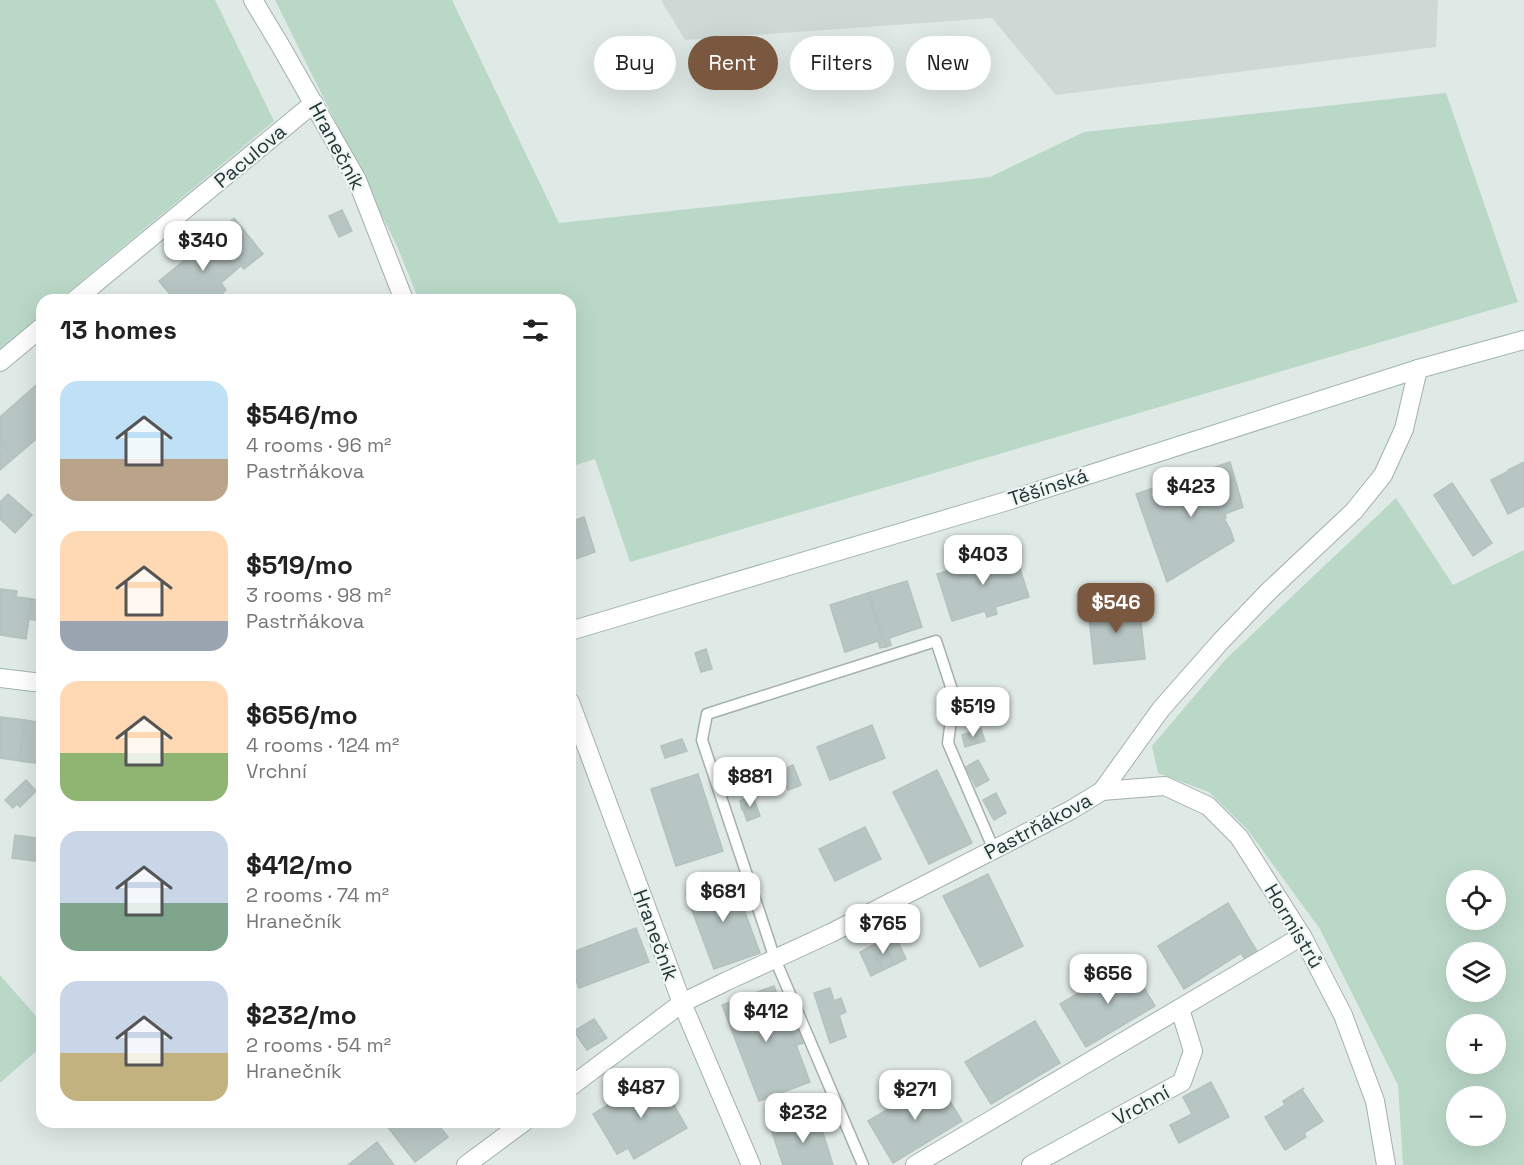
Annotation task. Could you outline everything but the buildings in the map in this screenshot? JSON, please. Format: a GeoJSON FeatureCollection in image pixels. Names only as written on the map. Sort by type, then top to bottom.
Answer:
{"type":"FeatureCollection","features":[{"type":"Feature","properties":{"kind":"street","name":"Hranečník"},"geometry":{"type":"LineString","coordinates":[[253,0],[357,180],[403,294]]}},
{"type":"Feature","properties":{"kind":"street","name":"Paculova"},"geometry":{"type":"LineString","coordinates":[[82,294],[314,103]]}},
{"type":"Feature","properties":{"kind":"street"},"geometry":{"type":"LineString","coordinates":[[0,362],[36,332]]}},
{"type":"Feature","properties":{"kind":"street","name":"Těšínská"},"geometry":{"type":"LineString","coordinates":[[576,629],[1007,501],[1418,369],[1524,340]]}},
{"type":"Feature","properties":{"kind":"street","name":"Pastrňákova"},"geometry":{"type":"LineString","coordinates":[[576,1082],[682,1003],[831,933],[1071,810],[1102,791],[1161,709],[1221,641],[1269,591],[1354,511],[1383,475],[1404,429],[1418,369]]}},
{"type":"Feature","properties":{"kind":"street"},"geometry":{"type":"LineString","coordinates":[[0,678],[36,682]]}},
{"type":"Feature","properties":{"kind":"street","name":"Hranečník"},"geometry":{"type":"LineString","coordinates":[[576,718],[682,1003],[751,1165]]}},
{"type":"Feature","properties":{"kind":"street","name":"Hormistrů"},"geometry":{"type":"LineString","coordinates":[[1102,791],[1165,786],[1208,806],[1239,837],[1302,936],[1344,1015],[1375,1101],[1386,1165]]}},
{"type":"Feature","properties":{"kind":"street"},"geometry":{"type":"LineString","coordinates":[[915,1165],[1302,936]]}},
{"type":"Feature","properties":{"kind":"street","name":"Vrchní"},"geometry":{"type":"LineString","coordinates":[[1031,1165],[1182,1082],[1193,1051],[1180,1008]]}},
{"type":"Feature","properties":{"kind":"street"},"geometry":{"type":"LineString","coordinates":[[466,1165],[516,1128]]}},
{"type":"Feature","properties":{"kind":"lane"},"geometry":{"type":"LineString","coordinates":[[863,1165],[775,959],[702,740],[707,714],[936,641],[954,696],[948,743],[994,850]]}},
{"type":"Feature","properties":{"kind":"shaded area"},"geometry":{"type":"Polygon","coordinates":[[[661,0],[1438,0],[1436,47],[1056,95],[992,18],[741,36],[688,36],[688,40],[685,40],[661,0]]]}},
{"type":"Feature","properties":{"kind":"green space"},"geometry":{"type":"Polygon","coordinates":[[[0,0],[215,0],[274,121],[66,294],[36,294],[36,320],[0,350],[0,0]]]}},
{"type":"Feature","properties":{"kind":"green space"},"geometry":{"type":"Polygon","coordinates":[[[275,0],[452,0],[559,223],[990,177],[1084,132],[1446,93],[1518,302],[630,562],[595,459],[576,465],[576,294],[417,294],[397,246],[275,0]]]}},
{"type":"Feature","properties":{"kind":"green space"},"geometry":{"type":"Polygon","coordinates":[[[1396,498],[1453,585],[1524,550],[1524,1165],[1403,1165],[1398,1085],[1320,929],[1247,829],[1209,792],[1158,773],[1152,746],[1225,660],[1396,498]]]}},
{"type":"Feature","properties":{"kind":"green space"},"geometry":{"type":"Polygon","coordinates":[[[0,975],[36,1016],[36,1051],[0,1083],[0,975]]]}}]}
